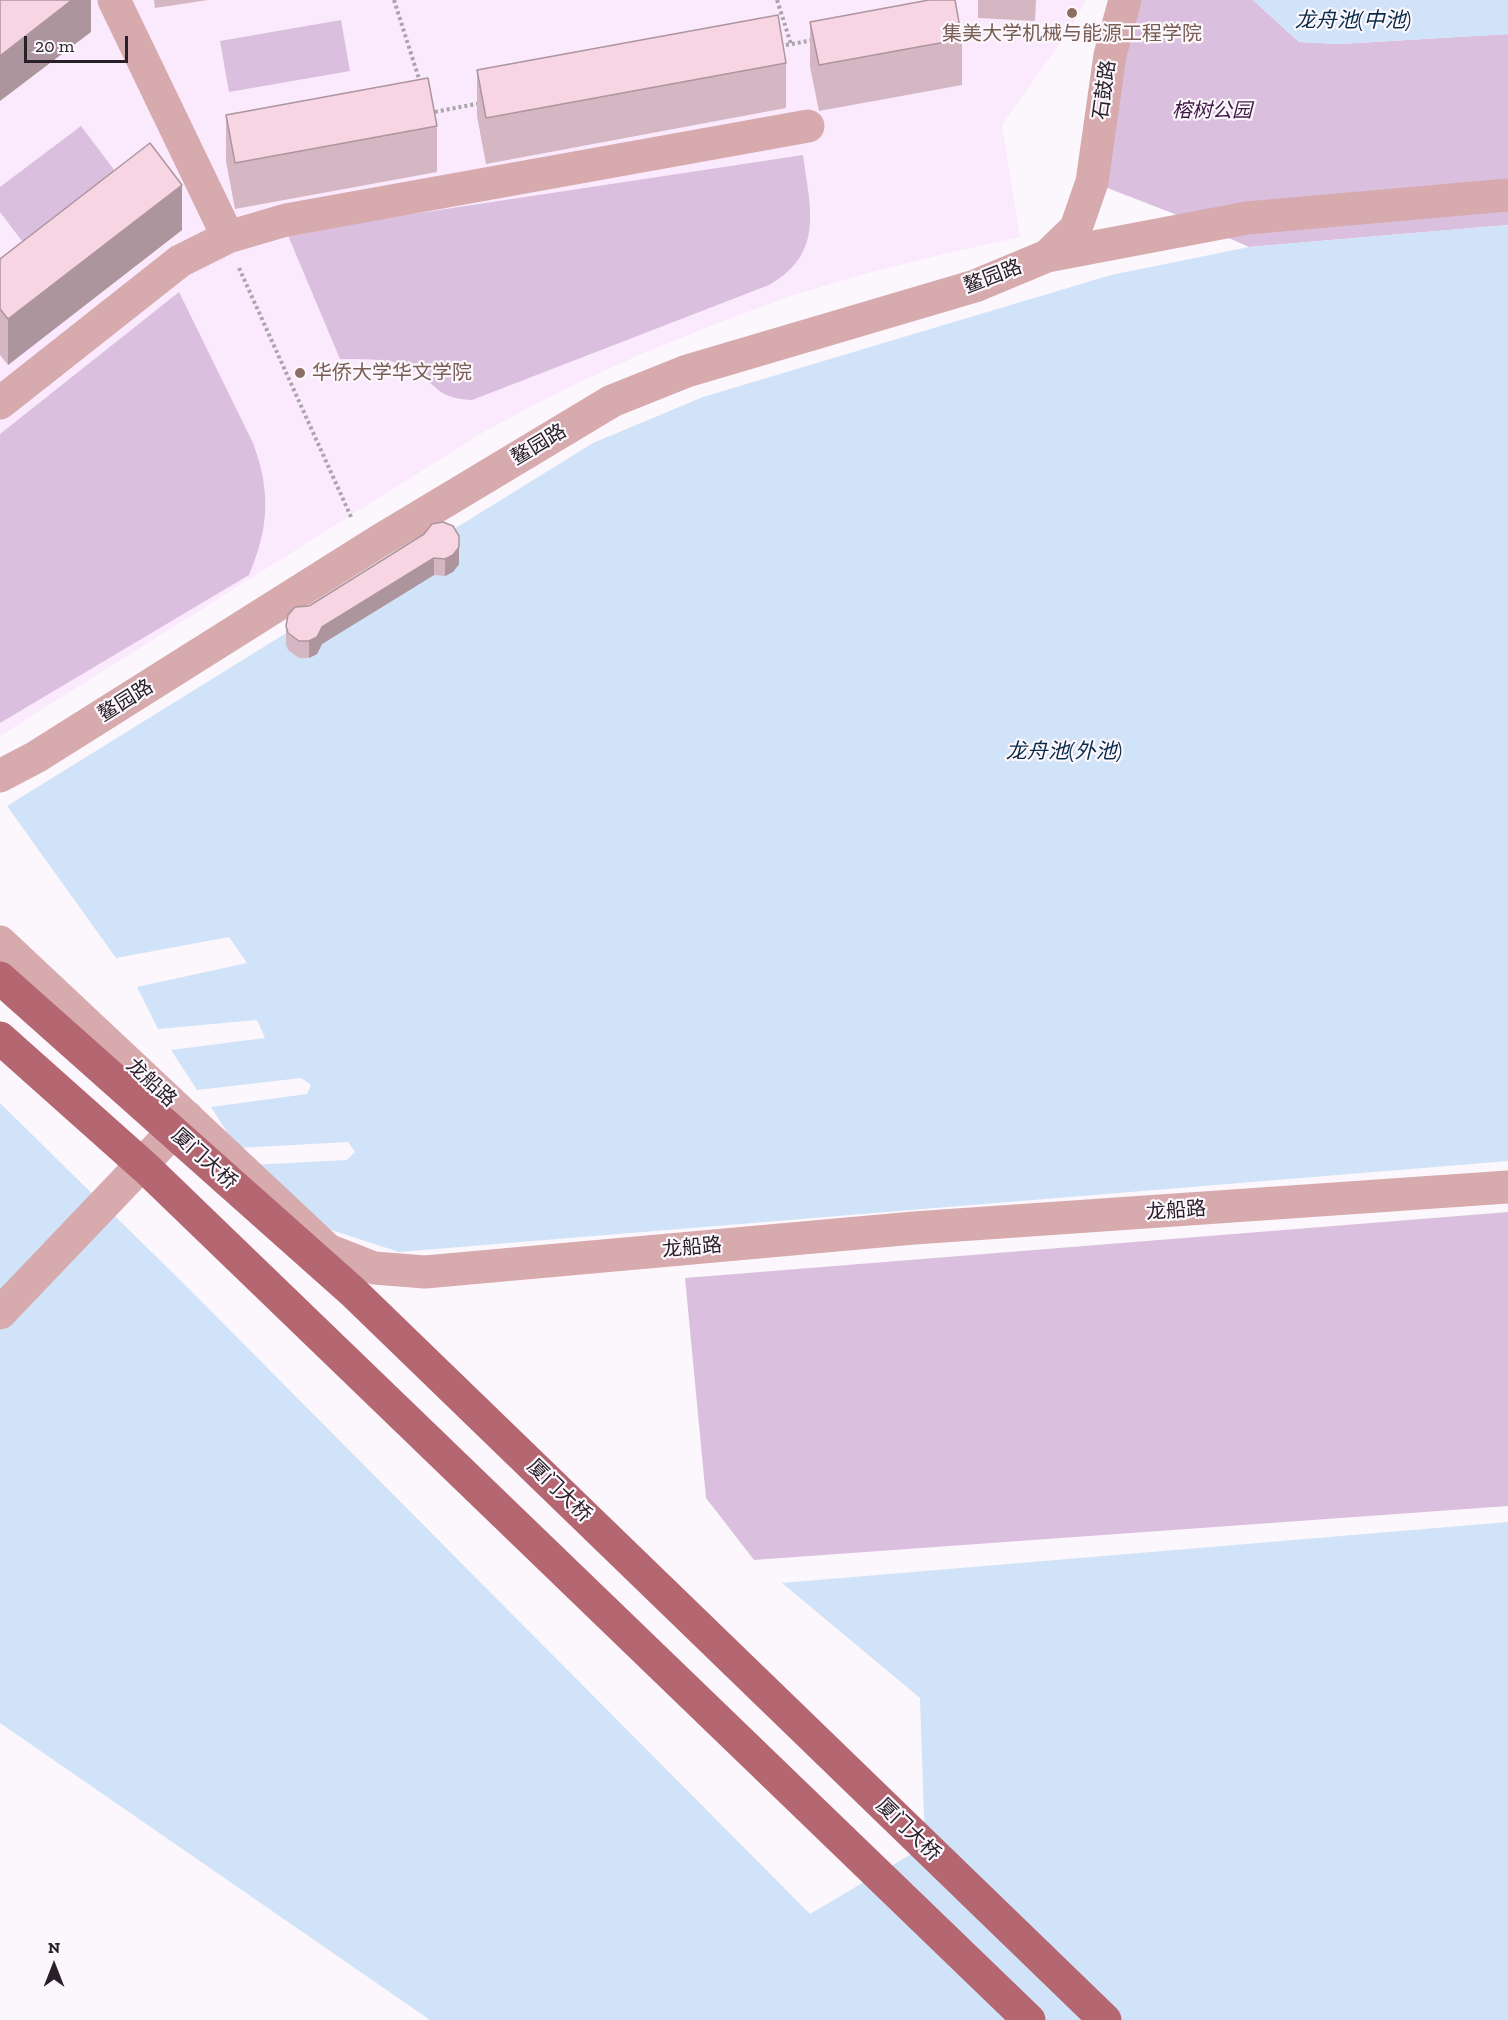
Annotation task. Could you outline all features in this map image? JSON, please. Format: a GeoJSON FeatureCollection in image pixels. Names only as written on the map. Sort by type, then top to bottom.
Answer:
{"type":"FeatureCollection","features":[{"type":"Feature","properties":{"kind":"main road","name":"厦门大桥"},"geometry":{"type":"LineString","coordinates":[[0,978],[353,1292],[1105,2020]]}},
{"type":"Feature","properties":{"kind":"main road"},"geometry":{"type":"LineString","coordinates":[[0,1038],[147,1169],[1029,2020]]}},
{"type":"Feature","properties":{"kind":"street"},"geometry":{"type":"LineString","coordinates":[[114,0],[228,237]]}},
{"type":"Feature","properties":{"kind":"street","name":"石鼓路"},"geometry":{"type":"LineString","coordinates":[[1092,182],[1110,55],[1125,0]]}},
{"type":"Feature","properties":{"kind":"street"},"geometry":{"type":"LineString","coordinates":[[0,403],[180,261],[228,237],[286,220],[808,126]]}},
{"type":"Feature","properties":{"kind":"street","name":"鳌园路"},"geometry":{"type":"LineString","coordinates":[[0,776],[36,758],[365,550],[612,401],[687,371],[975,286],[1047,256],[1076,228],[1092,182]]}},
{"type":"Feature","properties":{"kind":"street"},"geometry":{"type":"LineString","coordinates":[[1047,256],[1247,218],[1508,195]]}},
{"type":"Feature","properties":{"kind":"street","name":"龙船路"},"geometry":{"type":"LineString","coordinates":[[0,942],[328,1250],[374,1268],[425,1272],[914,1228],[1508,1187]]}},
{"type":"Feature","properties":{"kind":"street"},"geometry":{"type":"LineString","coordinates":[[0,1312],[187,1117]]}},
{"type":"Feature","properties":{"kind":"path"},"geometry":{"type":"LineString","coordinates":[[393,0],[422,90]]}},
{"type":"Feature","properties":{"kind":"path"},"geometry":{"type":"LineString","coordinates":[[777,0],[791,44]]}},
{"type":"Feature","properties":{"kind":"path"},"geometry":{"type":"LineString","coordinates":[[779,46],[824,38]]}},
{"type":"Feature","properties":{"kind":"path"},"geometry":{"type":"LineString","coordinates":[[418,115],[488,101]]}},
{"type":"Feature","properties":{"kind":"path"},"geometry":{"type":"LineString","coordinates":[[228,237],[234,257],[310,422],[365,550]]}},
{"type":"Feature","properties":{"kind":"shaded area","name":"华侨大学华文学院"},"geometry":{"type":"Polygon","coordinates":[[[0,0],[1086,0],[1073,25],[1002,125],[1020,237],[868,273],[794,295],[639,355],[559,392],[482,433],[0,736],[0,0]]]}},
{"type":"Feature","properties":{"kind":"green space","name":"榕树公园"},"geometry":{"type":"Polygon","coordinates":[[[1125,0],[1253,0],[1299,42],[1339,44],[1508,34],[1508,225],[1249,247],[1172,213],[1092,182],[1125,0]]]}},
{"type":"Feature","properties":{"kind":"green space"},"geometry":{"type":"Polygon","coordinates":[[[341,20],[350,71],[229,92],[220,41],[341,20]]]}},
{"type":"Feature","properties":{"kind":"green space"},"geometry":{"type":"Polygon","coordinates":[[[81,126],[115,171],[22,241],[0,212],[0,187],[81,126]]]}},
{"type":"Feature","properties":{"kind":"green space"},"geometry":{"type":"Polygon","coordinates":[[[803,155],[809,193],[810,228],[799,259],[787,272],[769,285],[472,400],[459,399],[443,393],[402,364],[376,360],[340,359],[287,233],[803,155]]]}},
{"type":"Feature","properties":{"kind":"green space"},"geometry":{"type":"Polygon","coordinates":[[[179,292],[253,443],[263,477],[264,525],[256,558],[249,575],[0,723],[0,434],[179,292]]]}},
{"type":"Feature","properties":{"kind":"green space"},"geometry":{"type":"Polygon","coordinates":[[[1508,1212],[1508,1506],[754,1560],[706,1498],[685,1278],[1508,1212]]]}},
{"type":"Feature","properties":{"kind":"water","name":"龙舟池(中池)"},"geometry":{"type":"Polygon","coordinates":[[[1253,0],[1508,0],[1508,34],[1339,44],[1299,42],[1253,0]]]}},
{"type":"Feature","properties":{"kind":"water","name":"龙舟池(外池)"},"geometry":{"type":"Polygon","coordinates":[[[1508,225],[1508,1161],[399,1252],[319,1226],[250,1165],[347,1160],[355,1152],[348,1142],[237,1148],[211,1107],[307,1094],[311,1085],[301,1078],[197,1090],[171,1050],[265,1038],[257,1020],[158,1029],[137,987],[247,963],[229,937],[116,958],[7,806],[593,443],[703,397],[1111,275],[1249,247],[1508,225]]]}},
{"type":"Feature","properties":{"kind":"water"},"geometry":{"type":"Polygon","coordinates":[[[0,1103],[185,1285],[810,1914],[925,1846],[920,1698],[782,1583],[1508,1522],[1508,2020],[430,2020],[0,1723],[0,1103]]]}},
{"type":"Feature","properties":{"kind":"building"},"geometry":{"type":"Polygon","coordinates":[[[0,0],[72,0],[0,56],[0,0]]]}},
{"type":"Feature","properties":{"kind":"building"},"geometry":{"type":"Polygon","coordinates":[[[929,0],[955,0],[962,39],[819,65],[810,22],[929,0]]]}},
{"type":"Feature","properties":{"kind":"building"},"geometry":{"type":"Polygon","coordinates":[[[778,15],[786,63],[486,118],[477,70],[778,15]]]}},
{"type":"Feature","properties":{"kind":"building"},"geometry":{"type":"Polygon","coordinates":[[[428,78],[437,126],[235,163],[226,115],[428,78]]]}},
{"type":"Feature","properties":{"kind":"building"},"geometry":{"type":"Polygon","coordinates":[[[150,143],[182,185],[8,319],[0,309],[0,259],[150,143]]]}},
{"type":"Feature","properties":{"kind":"building"},"geometry":{"type":"Polygon","coordinates":[[[443,522],[453,526],[459,536],[459,547],[453,555],[445,559],[434,558],[322,627],[317,637],[309,641],[299,641],[288,633],[286,626],[288,615],[295,607],[309,606],[424,534],[432,524],[443,522]]]}},
{"type":"Feature","properties":{"kind":"place","name":"集美大学机械与能源工程学院"},"geometry":{"type":"Point","coordinates":[1072,13]}},
{"type":"Feature","properties":{"kind":"place","name":"华侨大学华文学院"},"geometry":{"type":"Point","coordinates":[300,373]}}]}
